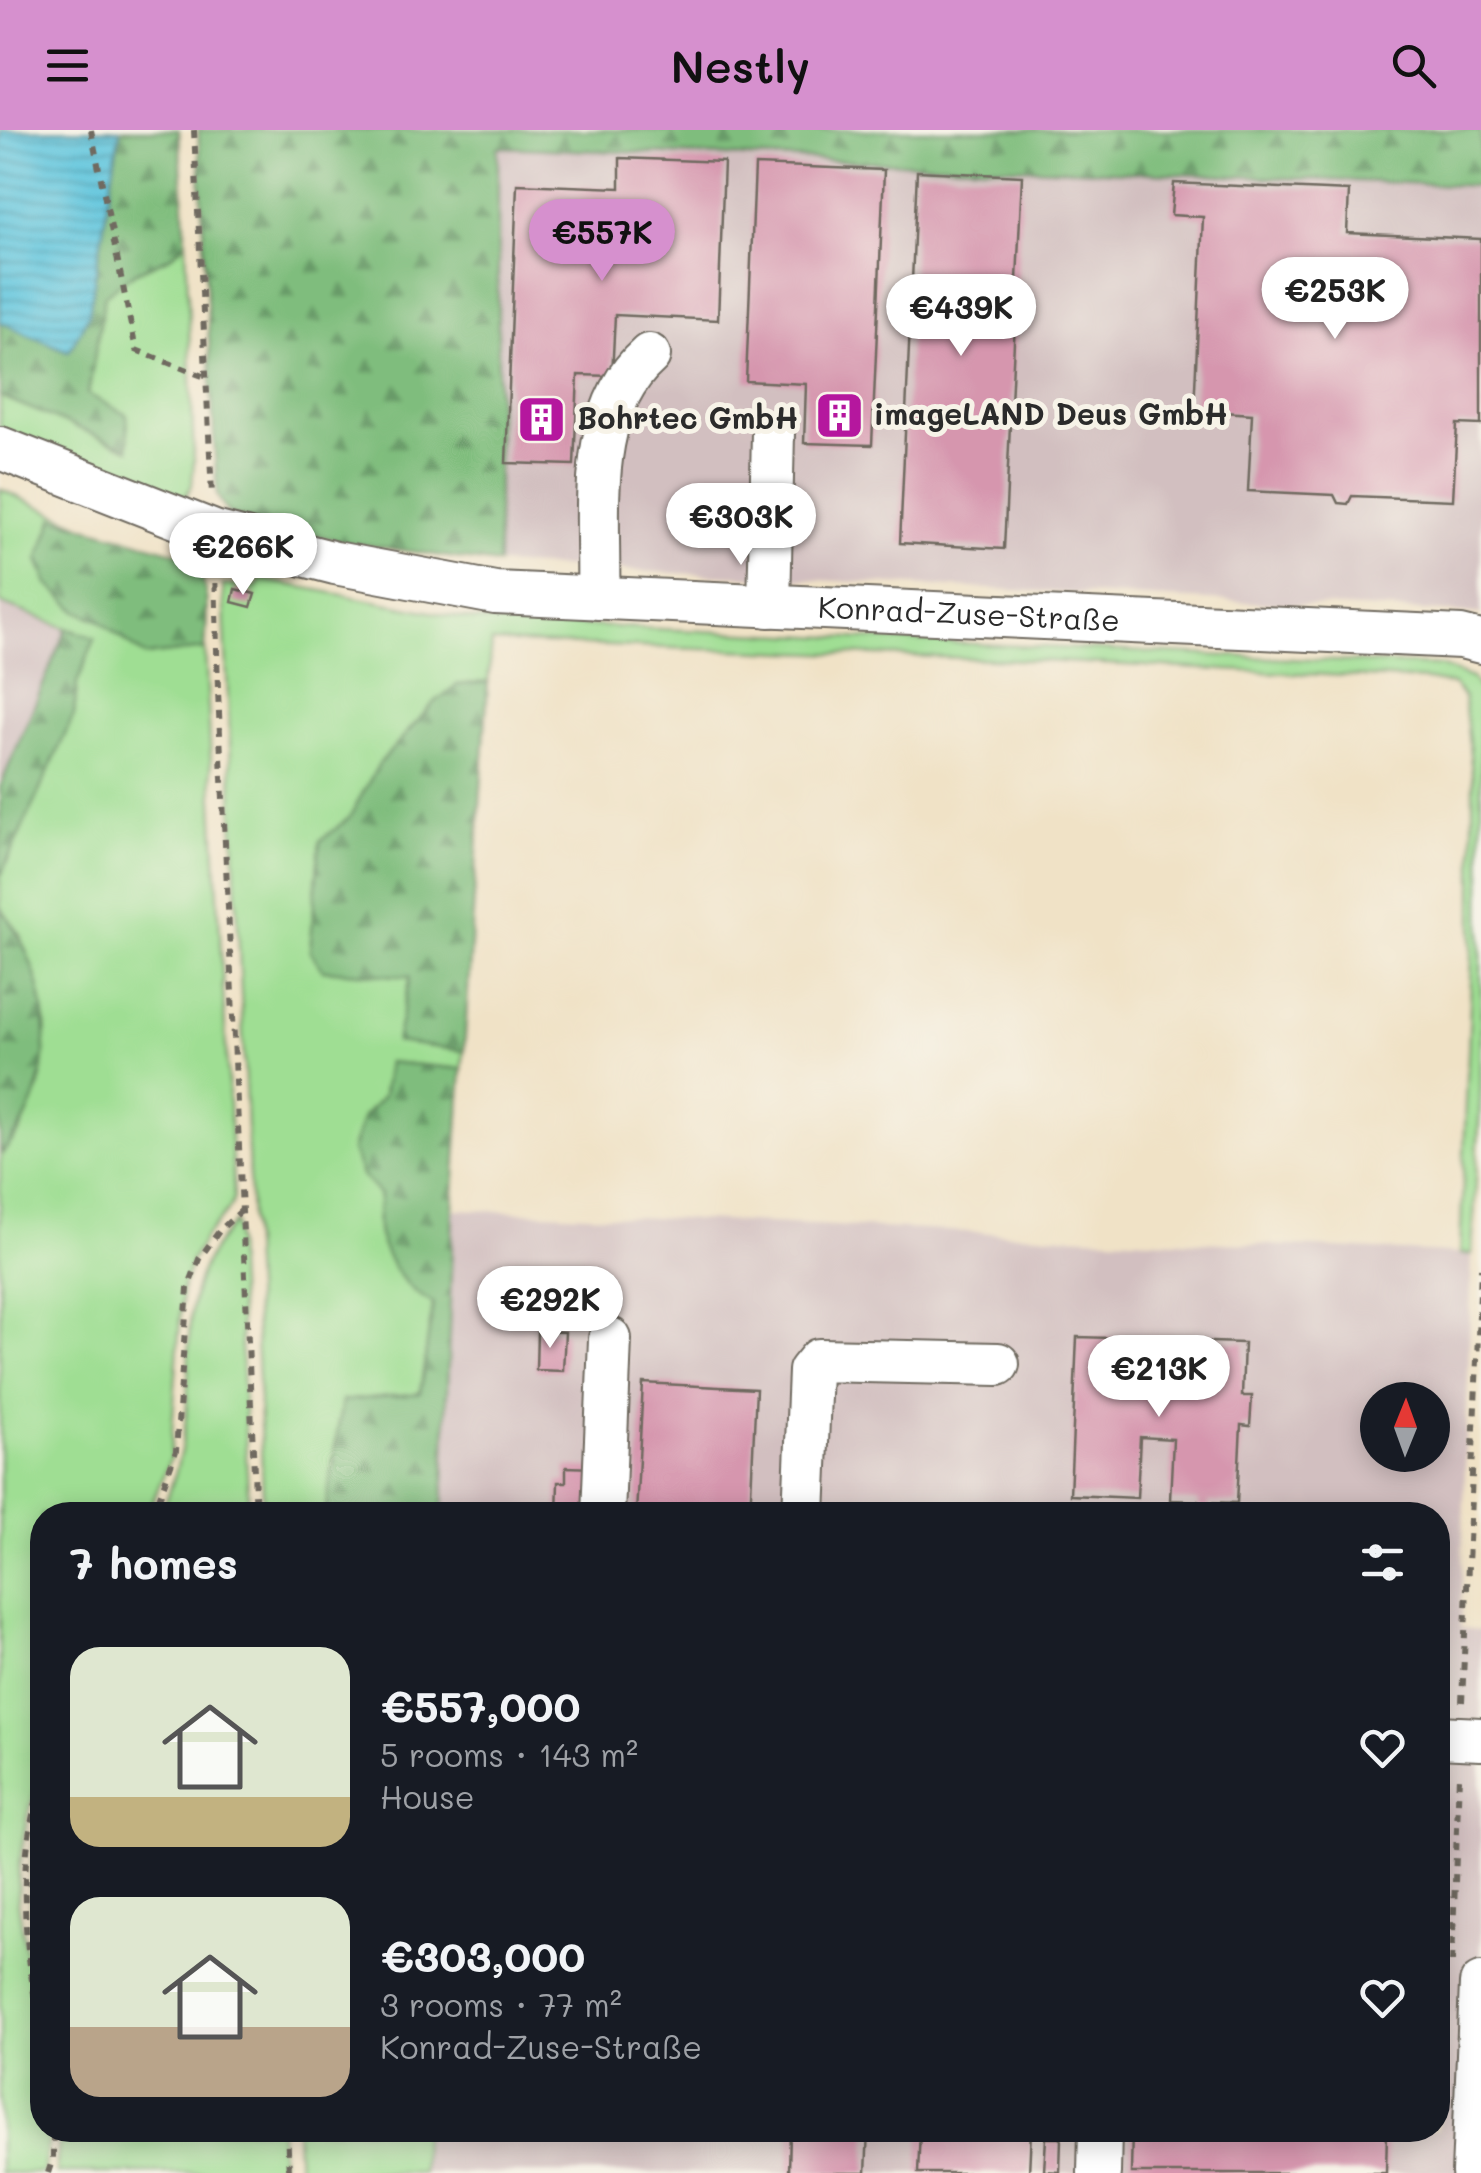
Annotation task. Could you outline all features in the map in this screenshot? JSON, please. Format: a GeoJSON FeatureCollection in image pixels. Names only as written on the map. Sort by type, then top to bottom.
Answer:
{"type":"FeatureCollection","features":[{"type":"Feature","properties":{"kind":"street"},"geometry":{"type":"LineString","coordinates":[[598,598],[601,456],[609,418],[633,369],[649,355]]}},
{"type":"Feature","properties":{"kind":"street"},"geometry":{"type":"LineString","coordinates":[[769,606],[773,434]]}},
{"type":"Feature","properties":{"kind":"street","name":"Konrad-Zuse-Straße"},"geometry":{"type":"LineString","coordinates":[[0,448],[214,532],[335,563],[496,593],[1461,637],[1481,642]]}},
{"type":"Feature","properties":{"kind":"street"},"geometry":{"type":"LineString","coordinates":[[604,1502],[610,1339]]}},
{"type":"Feature","properties":{"kind":"street"},"geometry":{"type":"LineString","coordinates":[[805,1502],[810,1372],[819,1360],[998,1364]]}},
{"type":"Feature","properties":{"kind":"street"},"geometry":{"type":"LineString","coordinates":[[1450,1737],[1481,1739]]}},
{"type":"Feature","properties":{"kind":"street"},"geometry":{"type":"LineString","coordinates":[[1473,2173],[1481,1984]]}},
{"type":"Feature","properties":{"kind":"street"},"geometry":{"type":"LineString","coordinates":[[1099,2173],[1100,2142]]}},
{"type":"Feature","properties":{"kind":"path"},"geometry":{"type":"LineString","coordinates":[[91,130],[136,350],[204,377]]}},
{"type":"Feature","properties":{"kind":"path"},"geometry":{"type":"LineString","coordinates":[[194,130],[255,1502]]}},
{"type":"Feature","properties":{"kind":"path"},"geometry":{"type":"LineString","coordinates":[[158,1502],[176,1452],[188,1288],[198,1259],[220,1230],[242,1210]]}},
{"type":"Feature","properties":{"kind":"path"},"geometry":{"type":"LineString","coordinates":[[30,1824],[24,1861],[24,1919],[30,1959]]}},
{"type":"Feature","properties":{"kind":"path"},"geometry":{"type":"LineString","coordinates":[[48,2173],[53,2142]]}},
{"type":"Feature","properties":{"kind":"path"},"geometry":{"type":"LineString","coordinates":[[288,2142],[289,2173]]}},
{"type":"Feature","properties":{"kind":"shaded area"},"geometry":{"type":"Polygon","coordinates":[[[498,147],[1481,186],[1481,614],[498,564],[498,147]]]}},
{"type":"Feature","properties":{"kind":"shaded area"},"geometry":{"type":"Polygon","coordinates":[[[0,603],[67,628],[0,787],[0,603]]]}},
{"type":"Feature","properties":{"kind":"shaded area"},"geometry":{"type":"Polygon","coordinates":[[[453,1209],[1472,1254],[1460,1628],[1481,1630],[1481,2173],[422,2173],[423,2142],[1450,2142],[1450,1502],[443,1502],[453,1209]]]}},
{"type":"Feature","properties":{"kind":"green space"},"geometry":{"type":"Polygon","coordinates":[[[0,130],[179,130],[186,242],[170,257],[136,272],[105,295],[88,394],[127,415],[129,449],[0,396],[0,130]]]}},
{"type":"Feature","properties":{"kind":"green space"},"geometry":{"type":"Polygon","coordinates":[[[198,130],[1481,130],[1481,186],[498,147],[498,564],[351,543],[239,519],[227,512],[217,495],[198,130]]]}},
{"type":"Feature","properties":{"kind":"green space"},"geometry":{"type":"Polygon","coordinates":[[[186,242],[194,461],[192,485],[185,498],[0,429],[0,396],[128,448],[88,395],[104,295],[136,272],[170,257],[186,242]]]}},
{"type":"Feature","properties":{"kind":"green space"},"geometry":{"type":"Polygon","coordinates":[[[0,489],[92,530],[54,518],[77,611],[99,620],[145,656],[205,649],[234,1198],[191,1261],[182,1290],[170,1459],[152,1502],[30,1502],[30,1808],[19,1865],[18,1901],[30,1980],[30,2142],[48,2142],[43,2173],[0,2173],[0,1144],[2,1152],[20,1132],[40,1085],[46,1024],[21,935],[0,907],[0,877],[74,715],[77,683],[95,639],[0,603],[0,489]]]}},
{"type":"Feature","properties":{"kind":"green space"},"geometry":{"type":"Polygon","coordinates":[[[54,518],[189,556],[205,588],[205,649],[145,656],[99,620],[77,611],[48,584],[38,560],[54,518]]]}},
{"type":"Feature","properties":{"kind":"green space"},"geometry":{"type":"Polygon","coordinates":[[[260,579],[473,620],[1440,666],[1472,678],[1481,691],[1481,1086],[1472,1254],[1460,1254],[1473,929],[1473,782],[1464,697],[1454,685],[1427,680],[1025,660],[492,642],[488,682],[457,685],[434,703],[379,764],[349,818],[320,841],[310,951],[410,977],[397,1042],[464,1051],[462,1069],[388,1062],[383,1096],[363,1117],[362,1175],[380,1195],[379,1235],[407,1284],[433,1303],[420,1394],[342,1401],[327,1502],[263,1502],[223,585],[256,587],[260,579]]]}},
{"type":"Feature","properties":{"kind":"green space"},"geometry":{"type":"Polygon","coordinates":[[[67,628],[95,638],[77,683],[74,715],[0,877],[0,787],[67,628]]]}},
{"type":"Feature","properties":{"kind":"green space"},"geometry":{"type":"Polygon","coordinates":[[[488,682],[464,1051],[396,1042],[410,977],[323,970],[310,951],[320,841],[349,818],[379,764],[434,703],[457,685],[488,682]]]}},
{"type":"Feature","properties":{"kind":"green space"},"geometry":{"type":"Polygon","coordinates":[[[0,907],[32,967],[45,1030],[36,1093],[23,1124],[3,1153],[0,1144],[0,907]]]}},
{"type":"Feature","properties":{"kind":"green space"},"geometry":{"type":"Polygon","coordinates":[[[388,1062],[462,1069],[443,1502],[327,1502],[342,1401],[420,1393],[433,1303],[407,1284],[387,1256],[378,1230],[380,1195],[362,1175],[352,1150],[363,1117],[383,1096],[388,1062]]]}},
{"type":"Feature","properties":{"kind":"green space"},"geometry":{"type":"Polygon","coordinates":[[[235,1222],[248,1502],[165,1502],[183,1438],[190,1318],[202,1269],[215,1245],[235,1222]]]}},
{"type":"Feature","properties":{"kind":"green space"},"geometry":{"type":"Polygon","coordinates":[[[59,2142],[280,2142],[281,2173],[56,2173],[59,2142]]]}},
{"type":"Feature","properties":{"kind":"green space"},"geometry":{"type":"Polygon","coordinates":[[[297,2142],[423,2142],[422,2173],[298,2173],[297,2142]]]}},
{"type":"Feature","properties":{"kind":"water"},"geometry":{"type":"Polygon","coordinates":[[[0,130],[120,130],[89,314],[69,352],[0,322],[0,130]]]}},
{"type":"Feature","properties":{"kind":"building"},"geometry":{"type":"Polygon","coordinates":[[[620,158],[724,162],[718,320],[615,315],[612,376],[578,375],[574,465],[506,463],[517,184],[620,188],[620,158]]]}},
{"type":"Feature","properties":{"kind":"building"},"geometry":{"type":"Polygon","coordinates":[[[755,165],[884,170],[872,445],[804,443],[806,384],[746,381],[755,165]]]}},
{"type":"Feature","properties":{"kind":"building"},"geometry":{"type":"Polygon","coordinates":[[[917,171],[1022,176],[1004,549],[900,543],[917,171]]]}},
{"type":"Feature","properties":{"kind":"building"},"geometry":{"type":"Polygon","coordinates":[[[1174,183],[1349,191],[1347,233],[1481,239],[1481,425],[1457,424],[1453,500],[1352,496],[1348,504],[1338,503],[1334,495],[1248,491],[1252,414],[1194,410],[1203,217],[1171,215],[1174,183]]]}},
{"type":"Feature","properties":{"kind":"building"},"geometry":{"type":"Polygon","coordinates":[[[235,589],[255,594],[251,607],[232,602],[235,589]]]}},
{"type":"Feature","properties":{"kind":"building"},"geometry":{"type":"Polygon","coordinates":[[[537,1331],[565,1332],[563,1371],[536,1370],[537,1331]]]}},
{"type":"Feature","properties":{"kind":"building"},"geometry":{"type":"Polygon","coordinates":[[[1077,1337],[1144,1339],[1142,1390],[1175,1391],[1177,1341],[1244,1343],[1242,1396],[1252,1396],[1250,1426],[1241,1425],[1237,1502],[1170,1500],[1173,1439],[1140,1437],[1137,1498],[1070,1495],[1077,1337]]]}},
{"type":"Feature","properties":{"kind":"building"},"geometry":{"type":"Polygon","coordinates":[[[643,1383],[756,1389],[751,1502],[637,1502],[643,1383]]]}},
{"type":"Feature","properties":{"kind":"building"},"geometry":{"type":"Polygon","coordinates":[[[566,1467],[594,1468],[593,1502],[557,1502],[558,1482],[566,1482],[566,1467]]]}},
{"type":"Feature","properties":{"kind":"building"},"geometry":{"type":"Polygon","coordinates":[[[790,2142],[867,2142],[866,2173],[789,2173],[790,2142]]]}},
{"type":"Feature","properties":{"kind":"building"},"geometry":{"type":"Polygon","coordinates":[[[919,2142],[1030,2142],[1029,2173],[918,2173],[919,2142]]]}},
{"type":"Feature","properties":{"kind":"building"},"geometry":{"type":"Polygon","coordinates":[[[1046,2142],[1061,2142],[1060,2172],[1044,2171],[1046,2142]]]}},
{"type":"Feature","properties":{"kind":"building"},"geometry":{"type":"Polygon","coordinates":[[[1132,2142],[1387,2142],[1386,2173],[1131,2173],[1132,2142]]]}},
{"type":"Feature","properties":{"kind":"place","name":"imageLAND Deus GmbH"},"geometry":{"type":"Point","coordinates":[839,415]}},
{"type":"Feature","properties":{"kind":"place","name":"Bohrtec GmbH"},"geometry":{"type":"Point","coordinates":[542,419]}}]}
